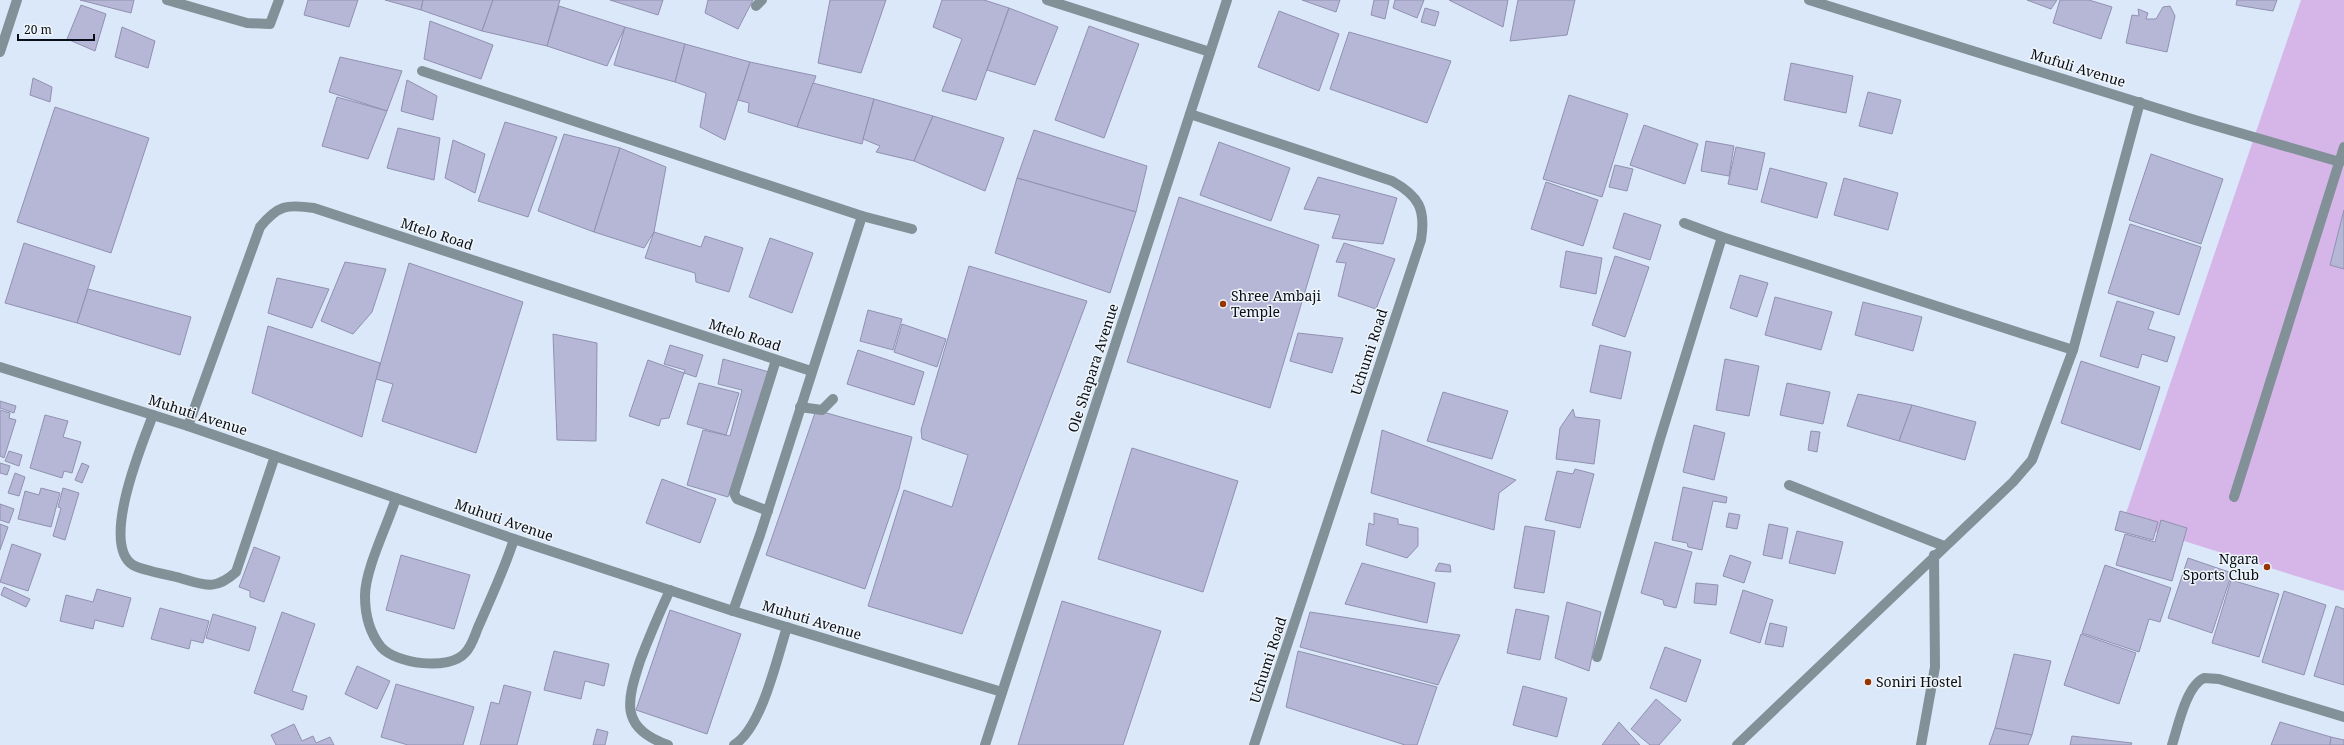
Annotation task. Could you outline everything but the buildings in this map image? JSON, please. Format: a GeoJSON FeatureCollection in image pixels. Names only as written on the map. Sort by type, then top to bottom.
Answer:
{"type":"FeatureCollection","features":[{"type":"Feature","properties":{"kind":"street"},"geometry":{"type":"LineString","coordinates":[[0,52],[17,0]]}},
{"type":"Feature","properties":{"kind":"street"},"geometry":{"type":"LineString","coordinates":[[167,0],[247,23],[262,24],[270,24],[279,0]]}},
{"type":"Feature","properties":{"kind":"street"},"geometry":{"type":"LineString","coordinates":[[1047,0],[1210,52]]}},
{"type":"Feature","properties":{"kind":"street","name":"Ole Shapara Avenue"},"geometry":{"type":"LineString","coordinates":[[985,745],[1227,0]]}},
{"type":"Feature","properties":{"kind":"street","name":"Mufuli Avenue"},"geometry":{"type":"LineString","coordinates":[[1809,0],[2340,162]]}},
{"type":"Feature","properties":{"kind":"street"},"geometry":{"type":"LineString","coordinates":[[422,71],[862,216],[912,229]]}},
{"type":"Feature","properties":{"kind":"street"},"geometry":{"type":"LineString","coordinates":[[1737,745],[1934,555],[2013,482],[2032,460],[2073,350],[2140,102]]}},
{"type":"Feature","properties":{"kind":"street","name":"Uchumi Road"},"geometry":{"type":"LineString","coordinates":[[1190,114],[1392,181],[1408,190],[1419,204],[1424,222],[1420,240],[1254,745]]}},
{"type":"Feature","properties":{"kind":"street"},"geometry":{"type":"LineString","coordinates":[[2234,497],[2344,147]]}},
{"type":"Feature","properties":{"kind":"street","name":"Mtelo Road"},"geometry":{"type":"LineString","coordinates":[[188,426],[260,227],[274,212],[284,206],[294,205],[314,208],[811,371]]}},
{"type":"Feature","properties":{"kind":"street"},"geometry":{"type":"LineString","coordinates":[[733,611],[768,511],[811,371],[862,216]]}},
{"type":"Feature","properties":{"kind":"street"},"geometry":{"type":"LineString","coordinates":[[1684,223],[1722,238],[2073,350]]}},
{"type":"Feature","properties":{"kind":"street"},"geometry":{"type":"LineString","coordinates":[[1597,657],[1659,442],[1722,238]]}},
{"type":"Feature","properties":{"kind":"street"},"geometry":{"type":"LineString","coordinates":[[768,511],[737,499],[734,493],[776,360]]}},
{"type":"Feature","properties":{"kind":"street","name":"Muhuti Avenue"},"geometry":{"type":"LineString","coordinates":[[0,367],[188,426],[514,539],[733,611],[1002,692]]}},
{"type":"Feature","properties":{"kind":"street"},"geometry":{"type":"LineString","coordinates":[[800,407],[822,410],[833,399]]}},
{"type":"Feature","properties":{"kind":"street"},"geometry":{"type":"LineString","coordinates":[[153,415],[126,490],[121,529],[121,549],[132,565],[211,586],[224,582],[236,572],[275,456]]}},
{"type":"Feature","properties":{"kind":"street"},"geometry":{"type":"LineString","coordinates":[[1789,485],[1944,546]]}},
{"type":"Feature","properties":{"kind":"street"},"geometry":{"type":"LineString","coordinates":[[396,498],[369,574],[364,594],[371,632],[382,648],[404,659],[436,664],[452,662],[465,654],[473,640],[507,562],[514,539]]}},
{"type":"Feature","properties":{"kind":"street"},"geometry":{"type":"LineString","coordinates":[[1921,745],[1935,667],[1934,555]]}},
{"type":"Feature","properties":{"kind":"street"},"geometry":{"type":"LineString","coordinates":[[668,745],[637,726],[629,701],[646,644],[670,590]]}},
{"type":"Feature","properties":{"kind":"street"},"geometry":{"type":"LineString","coordinates":[[734,745],[748,733],[757,716],[788,627]]}},
{"type":"Feature","properties":{"kind":"street"},"geometry":{"type":"LineString","coordinates":[[2172,745],[2189,694],[2195,684],[2204,678],[2219,679],[2344,718]]}},
{"type":"Feature","properties":{"kind":"shaded area"},"geometry":{"type":"Polygon","coordinates":[[[2301,0],[2344,0],[2344,591],[2123,522],[2301,0]]]}},
{"type":"Feature","properties":{"kind":"place","name":"Shree Ambaji Temple"},"geometry":{"type":"Point","coordinates":[1223,304]}},
{"type":"Feature","properties":{"kind":"place","name":"Ngara Sports Club"},"geometry":{"type":"Point","coordinates":[2267,567]}},
{"type":"Feature","properties":{"kind":"place","name":"Soniri Hostel"},"geometry":{"type":"Point","coordinates":[1868,682]}}]}
